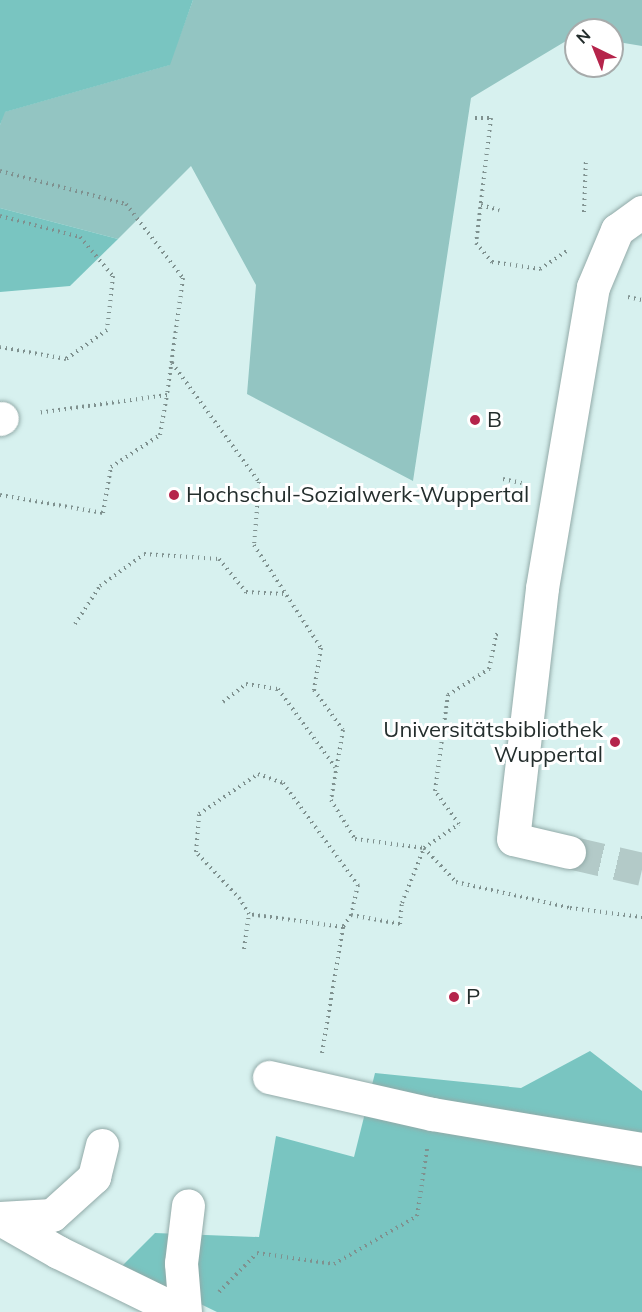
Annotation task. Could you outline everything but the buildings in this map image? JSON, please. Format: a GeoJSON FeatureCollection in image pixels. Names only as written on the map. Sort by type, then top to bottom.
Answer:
{"type":"FeatureCollection","features":[{"type":"Feature","properties":{"kind":"street"},"geometry":{"type":"LineString","coordinates":[[569,852],[513,839],[540,599],[593,287],[617,230],[642,212]]}},
{"type":"Feature","properties":{"kind":"street"},"geometry":{"type":"LineString","coordinates":[[269,1077],[432,1114],[642,1149]]}},
{"type":"Feature","properties":{"kind":"street"},"geometry":{"type":"LineString","coordinates":[[0,1218],[52,1215],[94,1177],[102,1145]]}},
{"type":"Feature","properties":{"kind":"street"},"geometry":{"type":"LineString","coordinates":[[0,1218],[58,1252],[183,1312],[181,1263],[188,1205]]}},
{"type":"Feature","properties":{"kind":"path"},"geometry":{"type":"LineString","coordinates":[[475,118],[491,118],[476,243],[492,262],[540,269],[575,246]]}},
{"type":"Feature","properties":{"kind":"path"},"geometry":{"type":"LineString","coordinates":[[0,171],[126,204],[183,278],[160,435],[111,467],[103,513],[0,495]]}},
{"type":"Feature","properties":{"kind":"path"},"geometry":{"type":"LineString","coordinates":[[481,206],[499,210]]}},
{"type":"Feature","properties":{"kind":"path"},"geometry":{"type":"LineString","coordinates":[[0,216],[80,237],[113,276],[106,330],[66,359],[0,347]]}},
{"type":"Feature","properties":{"kind":"path"},"geometry":{"type":"LineString","coordinates":[[172,363],[259,482],[254,545],[321,648],[314,690],[343,730],[331,800],[355,839],[424,848],[456,882],[570,908],[642,917]]}},
{"type":"Feature","properties":{"kind":"path"},"geometry":{"type":"LineString","coordinates":[[1,418],[167,395]]}},
{"type":"Feature","properties":{"kind":"path"},"geometry":{"type":"LineString","coordinates":[[75,624],[100,586],[144,554],[219,559],[246,592],[286,594]]}},
{"type":"Feature","properties":{"kind":"path"},"geometry":{"type":"LineString","coordinates":[[351,915],[400,924],[402,903],[424,848],[459,824],[435,791],[448,695],[489,669],[496,635]]}},
{"type":"Feature","properties":{"kind":"path"},"geometry":{"type":"LineString","coordinates":[[223,702],[246,684],[278,689],[335,768]]}},
{"type":"Feature","properties":{"kind":"path"},"geometry":{"type":"LineString","coordinates":[[244,949],[249,914],[240,899],[196,852],[199,814],[258,774],[283,783],[358,885],[351,915],[343,927],[316,1089]]}},
{"type":"Feature","properties":{"kind":"path"},"geometry":{"type":"LineString","coordinates":[[249,914],[343,927]]}},
{"type":"Feature","properties":{"kind":"path"},"geometry":{"type":"LineString","coordinates":[[216,1295],[257,1253],[334,1264],[417,1216],[432,1114]]}},
{"type":"Feature","properties":{"kind":"shaded area"},"geometry":{"type":"Polygon","coordinates":[[[0,0],[193,0],[170,65],[5,112],[0,125],[0,0]]]}},
{"type":"Feature","properties":{"kind":"shaded area"},"geometry":{"type":"Polygon","coordinates":[[[193,0],[642,0],[642,46],[624,43],[624,18],[564,18],[564,42],[471,98],[413,481],[247,394],[256,285],[191,166],[118,239],[0,208],[0,125],[4,112],[169,65],[193,0]]]}},
{"type":"Feature","properties":{"kind":"shaded area"},"geometry":{"type":"Polygon","coordinates":[[[0,208],[118,239],[70,286],[0,292],[0,208]]]}},
{"type":"Feature","properties":{"kind":"shaded area"},"geometry":{"type":"Polygon","coordinates":[[[590,1051],[642,1091],[642,1312],[217,1312],[122,1266],[155,1233],[259,1237],[276,1136],[354,1157],[375,1073],[521,1088],[590,1051]]]}},
{"type":"Feature","properties":{"kind":"tunnel"},"geometry":{"type":"LineString","coordinates":[[569,852],[642,869]]}},
{"type":"Feature","properties":{"kind":"place","name":"B"},"geometry":{"type":"Point","coordinates":[475,420]}},
{"type":"Feature","properties":{"kind":"place","name":"Hochschul-Sozialwerk-Wuppertal"},"geometry":{"type":"Point","coordinates":[174,495]}},
{"type":"Feature","properties":{"kind":"place","name":"Universitätsbibliothek Wuppertal"},"geometry":{"type":"Point","coordinates":[615,742]}},
{"type":"Feature","properties":{"kind":"place","name":"P"},"geometry":{"type":"Point","coordinates":[454,997]}}]}
